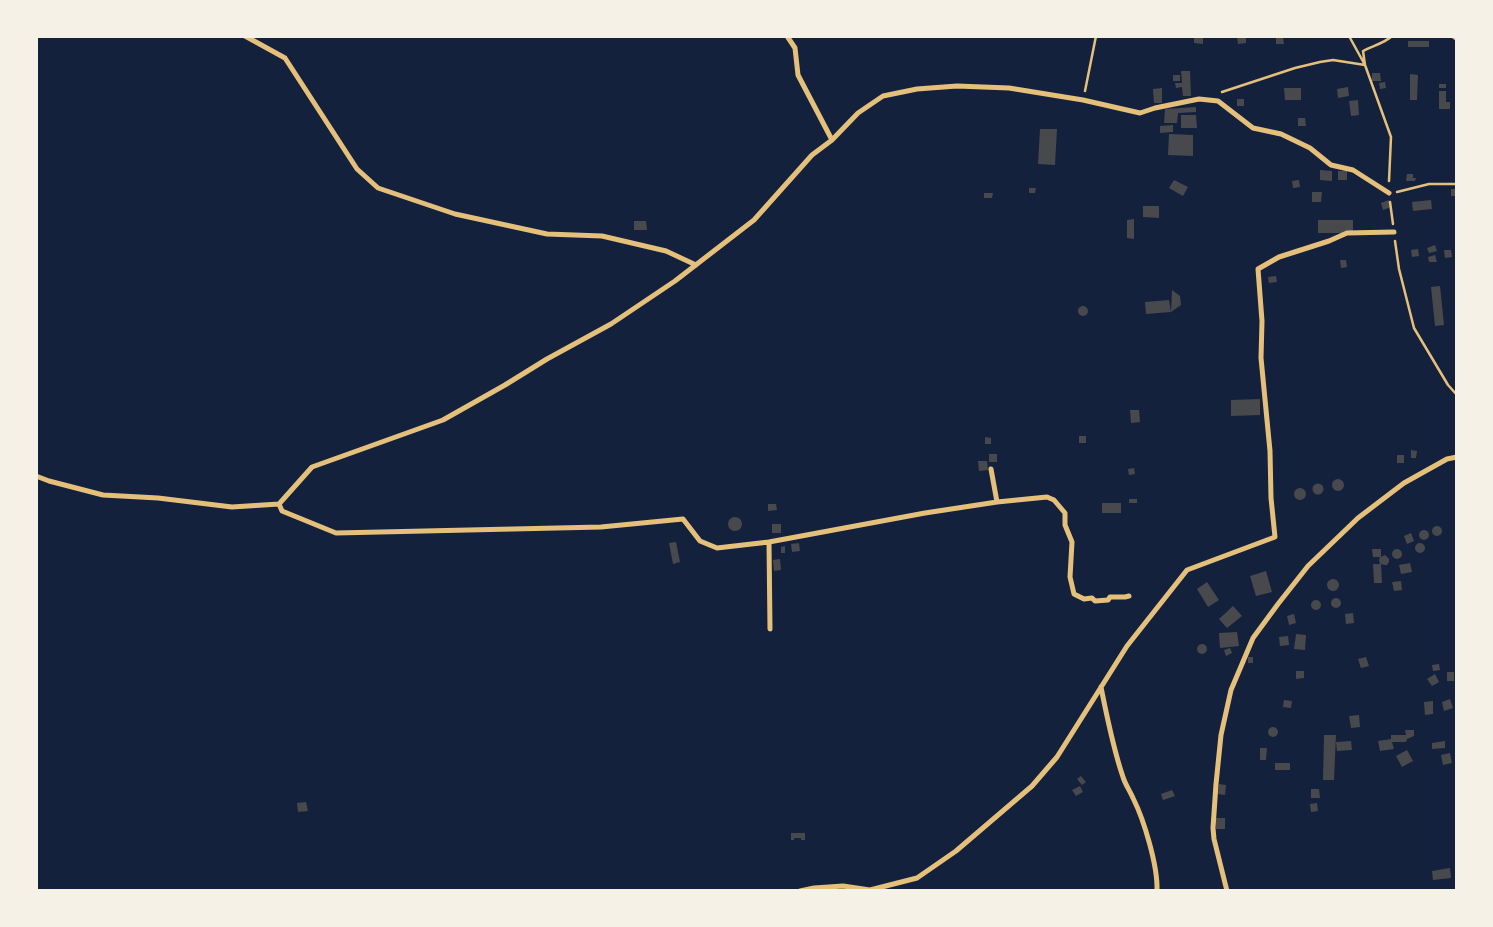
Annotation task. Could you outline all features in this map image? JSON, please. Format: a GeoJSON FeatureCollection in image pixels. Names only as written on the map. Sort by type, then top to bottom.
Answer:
{"type":"FeatureCollection","features":[{"type":"Feature","properties":{"kind":"street"},"geometry":{"type":"LineString","coordinates":[[246,36],[285,58],[357,168],[378,188],[455,214],[547,234],[602,236],[666,251],[696,265]]}},
{"type":"Feature","properties":{"kind":"street"},"geometry":{"type":"LineString","coordinates":[[787,36],[795,48],[798,75],[832,140]]}},
{"type":"Feature","properties":{"kind":"street"},"geometry":{"type":"LineString","coordinates":[[36,476],[103,494],[232,506],[279,504],[312,468],[443,420],[505,385],[547,358],[611,324],[675,281],[754,220],[812,155],[832,140],[858,112],[883,96],[917,89],[957,86],[1009,88],[1083,100],[1140,114],[1156,108],[1199,99],[1218,101],[1253,128],[1281,134],[1310,148],[1331,166],[1353,170],[1389,194]]}},
{"type":"Feature","properties":{"kind":"street"},"geometry":{"type":"LineString","coordinates":[[800,891],[843,886],[870,890],[918,878],[956,851],[1032,786],[1057,757],[1127,646],[1187,570],[1275,537],[1271,498],[1270,452],[1261,358],[1262,321],[1258,269],[1280,257],[1347,233],[1394,232]]}},
{"type":"Feature","properties":{"kind":"street"},"geometry":{"type":"LineString","coordinates":[[1227,891],[1213,828],[1216,784],[1222,735],[1231,690],[1254,638],[1308,566],[1358,518],[1404,483],[1447,459],[1457,456]]}},
{"type":"Feature","properties":{"kind":"street"},"geometry":{"type":"LineString","coordinates":[[991,469],[997,502]]}},
{"type":"Feature","properties":{"kind":"street"},"geometry":{"type":"LineString","coordinates":[[279,504],[282,511],[336,533],[601,527],[683,519],[700,541],[717,548],[769,542],[925,513],[997,502],[1047,497],[1054,500],[1065,514],[1064,525],[1072,542],[1070,577],[1074,594],[1084,598],[1092,598],[1095,601],[1108,600],[1110,597],[1129,596]]}},
{"type":"Feature","properties":{"kind":"street"},"geometry":{"type":"LineString","coordinates":[[769,542],[770,629]]}},
{"type":"Feature","properties":{"kind":"street"},"geometry":{"type":"LineString","coordinates":[[1101,686],[1114,748],[1124,780],[1134,798],[1142,820],[1152,854],[1158,881],[1157,891]]}},
{"type":"Feature","properties":{"kind":"path"},"geometry":{"type":"LineString","coordinates":[[1083,100],[1096,36]]}},
{"type":"Feature","properties":{"kind":"path"},"geometry":{"type":"LineString","coordinates":[[1349,36],[1365,65],[1391,137],[1389,194],[1399,269],[1414,328],[1448,385],[1457,395]]}},
{"type":"Feature","properties":{"kind":"path"},"geometry":{"type":"LineString","coordinates":[[1365,65],[1363,51],[1390,39],[1392,36]]}},
{"type":"Feature","properties":{"kind":"path"},"geometry":{"type":"LineString","coordinates":[[1451,36],[1457,40]]}},
{"type":"Feature","properties":{"kind":"path"},"geometry":{"type":"LineString","coordinates":[[1220,93],[1295,68],[1320,62],[1333,60],[1365,65]]}},
{"type":"Feature","properties":{"kind":"path"},"geometry":{"type":"LineString","coordinates":[[1389,194],[1429,184],[1457,184]]}},
{"type":"Feature","properties":{"kind":"building"},"geometry":{"type":"Polygon","coordinates":[[[1194,36],[1203,36],[1203,44],[1194,43],[1194,36]]]}},
{"type":"Feature","properties":{"kind":"building"},"geometry":{"type":"Polygon","coordinates":[[[1237,36],[1246,36],[1246,43],[1238,44],[1237,36]]]}},
{"type":"Feature","properties":{"kind":"building"},"geometry":{"type":"Polygon","coordinates":[[[1283,37],[1284,44],[1276,44],[1276,38],[1283,37]]]}},
{"type":"Feature","properties":{"kind":"building"},"geometry":{"type":"Polygon","coordinates":[[[1408,41],[1429,41],[1429,47],[1408,47],[1408,41]]]}},
{"type":"Feature","properties":{"kind":"building"},"geometry":{"type":"Polygon","coordinates":[[[1181,71],[1190,71],[1191,96],[1183,96],[1182,87],[1176,88],[1175,83],[1182,83],[1181,71]]]}},
{"type":"Feature","properties":{"kind":"building"},"geometry":{"type":"Polygon","coordinates":[[[1372,73],[1380,73],[1381,81],[1372,81],[1372,73]]]}},
{"type":"Feature","properties":{"kind":"building"},"geometry":{"type":"Polygon","coordinates":[[[1410,74],[1418,75],[1417,100],[1410,100],[1410,74]]]}},
{"type":"Feature","properties":{"kind":"building"},"geometry":{"type":"Polygon","coordinates":[[[1173,75],[1180,75],[1180,81],[1173,81],[1173,75]]]}},
{"type":"Feature","properties":{"kind":"building"},"geometry":{"type":"Polygon","coordinates":[[[1385,82],[1386,88],[1380,89],[1379,83],[1385,82]]]}},
{"type":"Feature","properties":{"kind":"building"},"geometry":{"type":"Polygon","coordinates":[[[1439,84],[1446,84],[1446,88],[1439,88],[1439,84]]]}},
{"type":"Feature","properties":{"kind":"building"},"geometry":{"type":"Polygon","coordinates":[[[1348,87],[1349,96],[1338,98],[1337,89],[1348,87]]]}},
{"type":"Feature","properties":{"kind":"building"},"geometry":{"type":"Polygon","coordinates":[[[1162,88],[1162,103],[1154,103],[1153,89],[1162,88]]]}},
{"type":"Feature","properties":{"kind":"building"},"geometry":{"type":"Polygon","coordinates":[[[1284,88],[1301,88],[1301,100],[1285,100],[1284,88]]]}},
{"type":"Feature","properties":{"kind":"building"},"geometry":{"type":"Polygon","coordinates":[[[1439,91],[1446,91],[1446,102],[1450,102],[1450,109],[1439,109],[1439,91]]]}},
{"type":"Feature","properties":{"kind":"building"},"geometry":{"type":"Polygon","coordinates":[[[1237,99],[1244,99],[1244,106],[1237,106],[1237,99]]]}},
{"type":"Feature","properties":{"kind":"building"},"geometry":{"type":"Polygon","coordinates":[[[1358,100],[1359,115],[1351,116],[1349,101],[1358,100]]]}},
{"type":"Feature","properties":{"kind":"building"},"geometry":{"type":"Polygon","coordinates":[[[1196,107],[1196,112],[1178,113],[1177,123],[1164,123],[1165,109],[1196,107]]]}},
{"type":"Feature","properties":{"kind":"building"},"geometry":{"type":"Polygon","coordinates":[[[1181,115],[1196,115],[1197,128],[1181,128],[1181,115]]]}},
{"type":"Feature","properties":{"kind":"building"},"geometry":{"type":"Polygon","coordinates":[[[1298,118],[1305,118],[1306,126],[1298,126],[1298,118]]]}},
{"type":"Feature","properties":{"kind":"building"},"geometry":{"type":"Polygon","coordinates":[[[1173,125],[1173,132],[1160,133],[1160,126],[1173,125]]]}},
{"type":"Feature","properties":{"kind":"building"},"geometry":{"type":"Polygon","coordinates":[[[1040,129],[1057,129],[1055,165],[1038,164],[1040,129]]]}},
{"type":"Feature","properties":{"kind":"building"},"geometry":{"type":"Polygon","coordinates":[[[1169,134],[1193,135],[1193,156],[1168,155],[1169,134]]]}},
{"type":"Feature","properties":{"kind":"building"},"geometry":{"type":"Polygon","coordinates":[[[1320,170],[1332,171],[1332,181],[1320,180],[1320,170]]]}},
{"type":"Feature","properties":{"kind":"building"},"geometry":{"type":"Polygon","coordinates":[[[1338,171],[1347,171],[1347,180],[1338,180],[1338,171]]]}},
{"type":"Feature","properties":{"kind":"building"},"geometry":{"type":"Polygon","coordinates":[[[1407,174],[1413,174],[1413,178],[1416,178],[1415,181],[1406,181],[1407,174]]]}},
{"type":"Feature","properties":{"kind":"building"},"geometry":{"type":"Polygon","coordinates":[[[1174,180],[1188,187],[1183,196],[1169,188],[1174,180]]]}},
{"type":"Feature","properties":{"kind":"building"},"geometry":{"type":"Polygon","coordinates":[[[1299,180],[1300,187],[1293,188],[1292,181],[1299,180]]]}},
{"type":"Feature","properties":{"kind":"building"},"geometry":{"type":"Polygon","coordinates":[[[1029,188],[1036,188],[1035,193],[1029,193],[1029,188]]]}},
{"type":"Feature","properties":{"kind":"building"},"geometry":{"type":"Polygon","coordinates":[[[1451,189],[1457,189],[1457,196],[1451,196],[1451,189]]]}},
{"type":"Feature","properties":{"kind":"building"},"geometry":{"type":"Polygon","coordinates":[[[1312,192],[1322,192],[1321,202],[1312,202],[1312,192]]]}},
{"type":"Feature","properties":{"kind":"building"},"geometry":{"type":"Polygon","coordinates":[[[984,193],[993,193],[992,198],[984,198],[984,193]]]}},
{"type":"Feature","properties":{"kind":"building"},"geometry":{"type":"Polygon","coordinates":[[[1389,200],[1391,207],[1383,210],[1381,203],[1389,200]]]}},
{"type":"Feature","properties":{"kind":"building"},"geometry":{"type":"Polygon","coordinates":[[[1431,200],[1432,209],[1413,211],[1412,202],[1431,200]]]}},
{"type":"Feature","properties":{"kind":"building"},"geometry":{"type":"Polygon","coordinates":[[[1143,206],[1159,206],[1159,218],[1143,217],[1143,206]]]}},
{"type":"Feature","properties":{"kind":"building"},"geometry":{"type":"Polygon","coordinates":[[[1134,219],[1134,239],[1127,238],[1127,220],[1134,219]]]}},
{"type":"Feature","properties":{"kind":"building"},"geometry":{"type":"Polygon","coordinates":[[[1318,220],[1353,220],[1353,233],[1318,233],[1318,220]]]}},
{"type":"Feature","properties":{"kind":"building"},"geometry":{"type":"Polygon","coordinates":[[[634,221],[646,221],[647,230],[634,230],[634,221]]]}},
{"type":"Feature","properties":{"kind":"building"},"geometry":{"type":"Polygon","coordinates":[[[1435,245],[1437,251],[1429,253],[1427,248],[1435,245]]]}},
{"type":"Feature","properties":{"kind":"building"},"geometry":{"type":"Polygon","coordinates":[[[1418,249],[1419,256],[1412,257],[1411,250],[1418,249]]]}},
{"type":"Feature","properties":{"kind":"building"},"geometry":{"type":"Polygon","coordinates":[[[1444,250],[1451,250],[1452,257],[1445,258],[1444,250]]]}},
{"type":"Feature","properties":{"kind":"building"},"geometry":{"type":"Polygon","coordinates":[[[1435,255],[1437,262],[1429,262],[1428,257],[1435,255]]]}},
{"type":"Feature","properties":{"kind":"building"},"geometry":{"type":"Polygon","coordinates":[[[1340,260],[1346,260],[1347,267],[1341,268],[1340,260]]]}},
{"type":"Feature","properties":{"kind":"building"},"geometry":{"type":"Polygon","coordinates":[[[1276,276],[1277,282],[1269,283],[1268,277],[1276,276]]]}},
{"type":"Feature","properties":{"kind":"building"},"geometry":{"type":"Polygon","coordinates":[[[1440,286],[1444,325],[1435,326],[1431,287],[1440,286]]]}},
{"type":"Feature","properties":{"kind":"building"},"geometry":{"type":"Polygon","coordinates":[[[1172,290],[1180,296],[1181,305],[1171,312],[1172,290]]]}},
{"type":"Feature","properties":{"kind":"building"},"geometry":{"type":"Polygon","coordinates":[[[1169,300],[1171,312],[1146,314],[1145,302],[1169,300]]]}},
{"type":"Feature","properties":{"kind":"building"},"geometry":{"type":"Polygon","coordinates":[[[1081,306],[1085,306],[1088,311],[1087,315],[1081,316],[1078,313],[1078,309],[1081,306]]]}},
{"type":"Feature","properties":{"kind":"building"},"geometry":{"type":"Polygon","coordinates":[[[1260,399],[1260,415],[1231,416],[1231,400],[1260,399]]]}},
{"type":"Feature","properties":{"kind":"building"},"geometry":{"type":"Polygon","coordinates":[[[1130,410],[1139,410],[1140,422],[1131,423],[1130,410]]]}},
{"type":"Feature","properties":{"kind":"building"},"geometry":{"type":"Polygon","coordinates":[[[1079,436],[1086,436],[1086,443],[1079,443],[1079,436]]]}},
{"type":"Feature","properties":{"kind":"building"},"geometry":{"type":"Polygon","coordinates":[[[985,437],[991,438],[991,444],[985,444],[985,437]]]}},
{"type":"Feature","properties":{"kind":"building"},"geometry":{"type":"Polygon","coordinates":[[[1411,450],[1417,451],[1416,458],[1411,458],[1411,450]]]}},
{"type":"Feature","properties":{"kind":"building"},"geometry":{"type":"Polygon","coordinates":[[[989,454],[997,454],[997,462],[989,462],[989,454]]]}},
{"type":"Feature","properties":{"kind":"building"},"geometry":{"type":"Polygon","coordinates":[[[1397,455],[1404,455],[1404,463],[1397,463],[1397,455]]]}},
{"type":"Feature","properties":{"kind":"building"},"geometry":{"type":"Polygon","coordinates":[[[978,461],[987,461],[988,470],[979,471],[978,461]]]}},
{"type":"Feature","properties":{"kind":"building"},"geometry":{"type":"Polygon","coordinates":[[[1134,468],[1135,474],[1129,475],[1128,469],[1134,468]]]}},
{"type":"Feature","properties":{"kind":"building"},"geometry":{"type":"Polygon","coordinates":[[[1338,479],[1344,485],[1338,491],[1332,485],[1338,479]]]}},
{"type":"Feature","properties":{"kind":"building"},"geometry":{"type":"Polygon","coordinates":[[[1318,483],[1324,489],[1318,495],[1312,489],[1318,483]]]}},
{"type":"Feature","properties":{"kind":"building"},"geometry":{"type":"Polygon","coordinates":[[[1302,488],[1305,489],[1305,499],[1298,500],[1295,499],[1294,492],[1295,489],[1302,488]]]}},
{"type":"Feature","properties":{"kind":"building"},"geometry":{"type":"Polygon","coordinates":[[[1129,499],[1137,499],[1137,503],[1129,503],[1129,499]]]}},
{"type":"Feature","properties":{"kind":"building"},"geometry":{"type":"Polygon","coordinates":[[[1102,503],[1121,503],[1121,513],[1102,513],[1102,503]]]}},
{"type":"Feature","properties":{"kind":"building"},"geometry":{"type":"Polygon","coordinates":[[[768,504],[776,504],[777,510],[768,511],[768,504]]]}},
{"type":"Feature","properties":{"kind":"building"},"geometry":{"type":"Polygon","coordinates":[[[735,517],[740,519],[742,524],[740,529],[735,531],[730,529],[728,524],[730,519],[735,517]]]}},
{"type":"Feature","properties":{"kind":"building"},"geometry":{"type":"Polygon","coordinates":[[[772,524],[781,524],[781,533],[772,533],[772,524]]]}},
{"type":"Feature","properties":{"kind":"building"},"geometry":{"type":"Polygon","coordinates":[[[1435,526],[1439,526],[1442,531],[1441,535],[1435,536],[1432,533],[1432,529],[1435,526]]]}},
{"type":"Feature","properties":{"kind":"building"},"geometry":{"type":"Polygon","coordinates":[[[1422,530],[1426,530],[1429,535],[1428,539],[1422,540],[1419,537],[1419,533],[1422,530]]]}},
{"type":"Feature","properties":{"kind":"building"},"geometry":{"type":"Polygon","coordinates":[[[1411,533],[1414,541],[1407,544],[1404,536],[1411,533]]]}},
{"type":"Feature","properties":{"kind":"building"},"geometry":{"type":"Polygon","coordinates":[[[676,542],[680,562],[673,564],[669,543],[676,542]]]}},
{"type":"Feature","properties":{"kind":"building"},"geometry":{"type":"Polygon","coordinates":[[[799,543],[800,551],[792,552],[791,544],[799,543]]]}},
{"type":"Feature","properties":{"kind":"building"},"geometry":{"type":"Polygon","coordinates":[[[1418,543],[1422,543],[1425,548],[1424,552],[1418,553],[1415,550],[1415,546],[1418,543]]]}},
{"type":"Feature","properties":{"kind":"building"},"geometry":{"type":"Polygon","coordinates":[[[785,546],[785,553],[781,553],[781,547],[785,546]]]}},
{"type":"Feature","properties":{"kind":"building"},"geometry":{"type":"Polygon","coordinates":[[[1372,549],[1381,549],[1381,557],[1385,555],[1389,559],[1387,565],[1381,564],[1382,583],[1374,583],[1373,564],[1380,564],[1380,557],[1373,557],[1372,549]]]}},
{"type":"Feature","properties":{"kind":"building"},"geometry":{"type":"Polygon","coordinates":[[[1395,549],[1399,549],[1402,554],[1401,558],[1395,559],[1392,556],[1392,552],[1395,549]]]}},
{"type":"Feature","properties":{"kind":"building"},"geometry":{"type":"Polygon","coordinates":[[[780,559],[781,570],[774,571],[773,560],[780,559]]]}},
{"type":"Feature","properties":{"kind":"building"},"geometry":{"type":"Polygon","coordinates":[[[1410,563],[1412,572],[1401,574],[1399,565],[1410,563]]]}},
{"type":"Feature","properties":{"kind":"building"},"geometry":{"type":"Polygon","coordinates":[[[1266,571],[1272,592],[1256,596],[1250,576],[1266,571]]]}},
{"type":"Feature","properties":{"kind":"building"},"geometry":{"type":"Polygon","coordinates":[[[1331,579],[1335,579],[1339,585],[1335,591],[1331,591],[1327,587],[1327,583],[1331,579]]]}},
{"type":"Feature","properties":{"kind":"building"},"geometry":{"type":"Polygon","coordinates":[[[1401,581],[1402,590],[1394,591],[1392,582],[1401,581]]]}},
{"type":"Feature","properties":{"kind":"building"},"geometry":{"type":"Polygon","coordinates":[[[1207,582],[1219,600],[1208,607],[1197,589],[1207,582]]]}},
{"type":"Feature","properties":{"kind":"building"},"geometry":{"type":"Polygon","coordinates":[[[1334,598],[1338,598],[1341,603],[1340,607],[1334,608],[1331,605],[1331,601],[1334,598]]]}},
{"type":"Feature","properties":{"kind":"building"},"geometry":{"type":"Polygon","coordinates":[[[1314,600],[1318,600],[1321,605],[1320,609],[1314,610],[1311,607],[1311,603],[1314,600]]]}},
{"type":"Feature","properties":{"kind":"building"},"geometry":{"type":"Polygon","coordinates":[[[1233,606],[1242,616],[1227,628],[1219,619],[1233,606]]]}},
{"type":"Feature","properties":{"kind":"building"},"geometry":{"type":"Polygon","coordinates":[[[1353,613],[1354,623],[1346,624],[1345,614],[1353,613]]]}},
{"type":"Feature","properties":{"kind":"building"},"geometry":{"type":"Polygon","coordinates":[[[1294,614],[1296,623],[1289,625],[1287,616],[1294,614]]]}},
{"type":"Feature","properties":{"kind":"building"},"geometry":{"type":"Polygon","coordinates":[[[1237,632],[1239,646],[1220,648],[1219,633],[1237,632]]]}},
{"type":"Feature","properties":{"kind":"building"},"geometry":{"type":"Polygon","coordinates":[[[1296,634],[1306,635],[1305,650],[1294,649],[1296,634]]]}},
{"type":"Feature","properties":{"kind":"building"},"geometry":{"type":"Polygon","coordinates":[[[1288,636],[1289,645],[1280,646],[1279,637],[1288,636]]]}},
{"type":"Feature","properties":{"kind":"building"},"geometry":{"type":"Polygon","coordinates":[[[1200,644],[1204,644],[1207,649],[1206,653],[1200,654],[1197,651],[1197,647],[1200,644]]]}},
{"type":"Feature","properties":{"kind":"building"},"geometry":{"type":"Polygon","coordinates":[[[1230,648],[1232,653],[1226,656],[1224,650],[1230,648]]]}},
{"type":"Feature","properties":{"kind":"building"},"geometry":{"type":"Polygon","coordinates":[[[1248,657],[1253,657],[1253,663],[1248,663],[1248,657]]]}},
{"type":"Feature","properties":{"kind":"building"},"geometry":{"type":"Polygon","coordinates":[[[1366,657],[1369,666],[1361,668],[1358,659],[1366,657]]]}},
{"type":"Feature","properties":{"kind":"building"},"geometry":{"type":"Polygon","coordinates":[[[1439,664],[1440,670],[1433,671],[1432,665],[1439,664]]]}},
{"type":"Feature","properties":{"kind":"building"},"geometry":{"type":"Polygon","coordinates":[[[1296,671],[1304,671],[1304,678],[1296,679],[1296,671]]]}},
{"type":"Feature","properties":{"kind":"building"},"geometry":{"type":"Polygon","coordinates":[[[1447,672],[1454,672],[1454,681],[1447,681],[1447,672]]]}},
{"type":"Feature","properties":{"kind":"building"},"geometry":{"type":"Polygon","coordinates":[[[1435,674],[1439,682],[1432,686],[1427,679],[1435,674]]]}},
{"type":"Feature","properties":{"kind":"building"},"geometry":{"type":"Polygon","coordinates":[[[1450,699],[1453,708],[1444,711],[1442,702],[1450,699]]]}},
{"type":"Feature","properties":{"kind":"building"},"geometry":{"type":"Polygon","coordinates":[[[1284,700],[1292,701],[1291,708],[1283,707],[1284,700]]]}},
{"type":"Feature","properties":{"kind":"building"},"geometry":{"type":"Polygon","coordinates":[[[1433,701],[1433,714],[1425,715],[1424,702],[1433,701]]]}},
{"type":"Feature","properties":{"kind":"building"},"geometry":{"type":"Polygon","coordinates":[[[1359,715],[1360,727],[1351,728],[1349,716],[1359,715]]]}},
{"type":"Feature","properties":{"kind":"building"},"geometry":{"type":"Polygon","coordinates":[[[1271,727],[1275,727],[1278,732],[1277,736],[1271,737],[1268,734],[1268,730],[1271,727]]]}},
{"type":"Feature","properties":{"kind":"building"},"geometry":{"type":"Polygon","coordinates":[[[1405,730],[1414,730],[1414,736],[1407,739],[1406,742],[1392,742],[1394,749],[1380,751],[1378,741],[1391,739],[1391,735],[1406,735],[1405,730]]]}},
{"type":"Feature","properties":{"kind":"building"},"geometry":{"type":"Polygon","coordinates":[[[1324,735],[1336,735],[1334,780],[1323,780],[1324,735]]]}},
{"type":"Feature","properties":{"kind":"building"},"geometry":{"type":"Polygon","coordinates":[[[1351,741],[1352,750],[1337,751],[1336,742],[1351,741]]]}},
{"type":"Feature","properties":{"kind":"building"},"geometry":{"type":"Polygon","coordinates":[[[1445,741],[1445,748],[1432,749],[1432,743],[1445,741]]]}},
{"type":"Feature","properties":{"kind":"building"},"geometry":{"type":"Polygon","coordinates":[[[1260,748],[1267,748],[1266,760],[1260,760],[1260,748]]]}},
{"type":"Feature","properties":{"kind":"building"},"geometry":{"type":"Polygon","coordinates":[[[1407,750],[1413,761],[1402,767],[1396,756],[1407,750]]]}},
{"type":"Feature","properties":{"kind":"building"},"geometry":{"type":"Polygon","coordinates":[[[1450,753],[1452,763],[1443,765],[1441,755],[1450,753]]]}},
{"type":"Feature","properties":{"kind":"building"},"geometry":{"type":"Polygon","coordinates":[[[1275,763],[1290,763],[1290,770],[1275,770],[1275,763]]]}},
{"type":"Feature","properties":{"kind":"building"},"geometry":{"type":"Polygon","coordinates":[[[1081,776],[1086,782],[1082,785],[1077,779],[1081,776]]]}},
{"type":"Feature","properties":{"kind":"building"},"geometry":{"type":"Polygon","coordinates":[[[1219,784],[1226,785],[1225,795],[1218,794],[1219,784]]]}},
{"type":"Feature","properties":{"kind":"building"},"geometry":{"type":"Polygon","coordinates":[[[1080,786],[1083,792],[1076,796],[1072,790],[1080,786]]]}},
{"type":"Feature","properties":{"kind":"building"},"geometry":{"type":"Polygon","coordinates":[[[1311,789],[1319,789],[1320,798],[1311,798],[1311,789]]]}},
{"type":"Feature","properties":{"kind":"building"},"geometry":{"type":"Polygon","coordinates":[[[1172,790],[1175,796],[1163,800],[1161,794],[1172,790]]]}},
{"type":"Feature","properties":{"kind":"building"},"geometry":{"type":"Polygon","coordinates":[[[306,802],[308,811],[298,812],[297,803],[306,802]]]}},
{"type":"Feature","properties":{"kind":"building"},"geometry":{"type":"Polygon","coordinates":[[[1317,803],[1318,811],[1311,812],[1310,804],[1317,803]]]}},
{"type":"Feature","properties":{"kind":"building"},"geometry":{"type":"Polygon","coordinates":[[[1216,818],[1225,818],[1225,829],[1216,829],[1216,818]]]}},
{"type":"Feature","properties":{"kind":"building"},"geometry":{"type":"Polygon","coordinates":[[[791,833],[805,833],[805,840],[794,838],[794,840],[791,840],[791,833]]]}},
{"type":"Feature","properties":{"kind":"building"},"geometry":{"type":"Polygon","coordinates":[[[1450,868],[1451,878],[1433,880],[1432,871],[1450,868]]]}}]}
